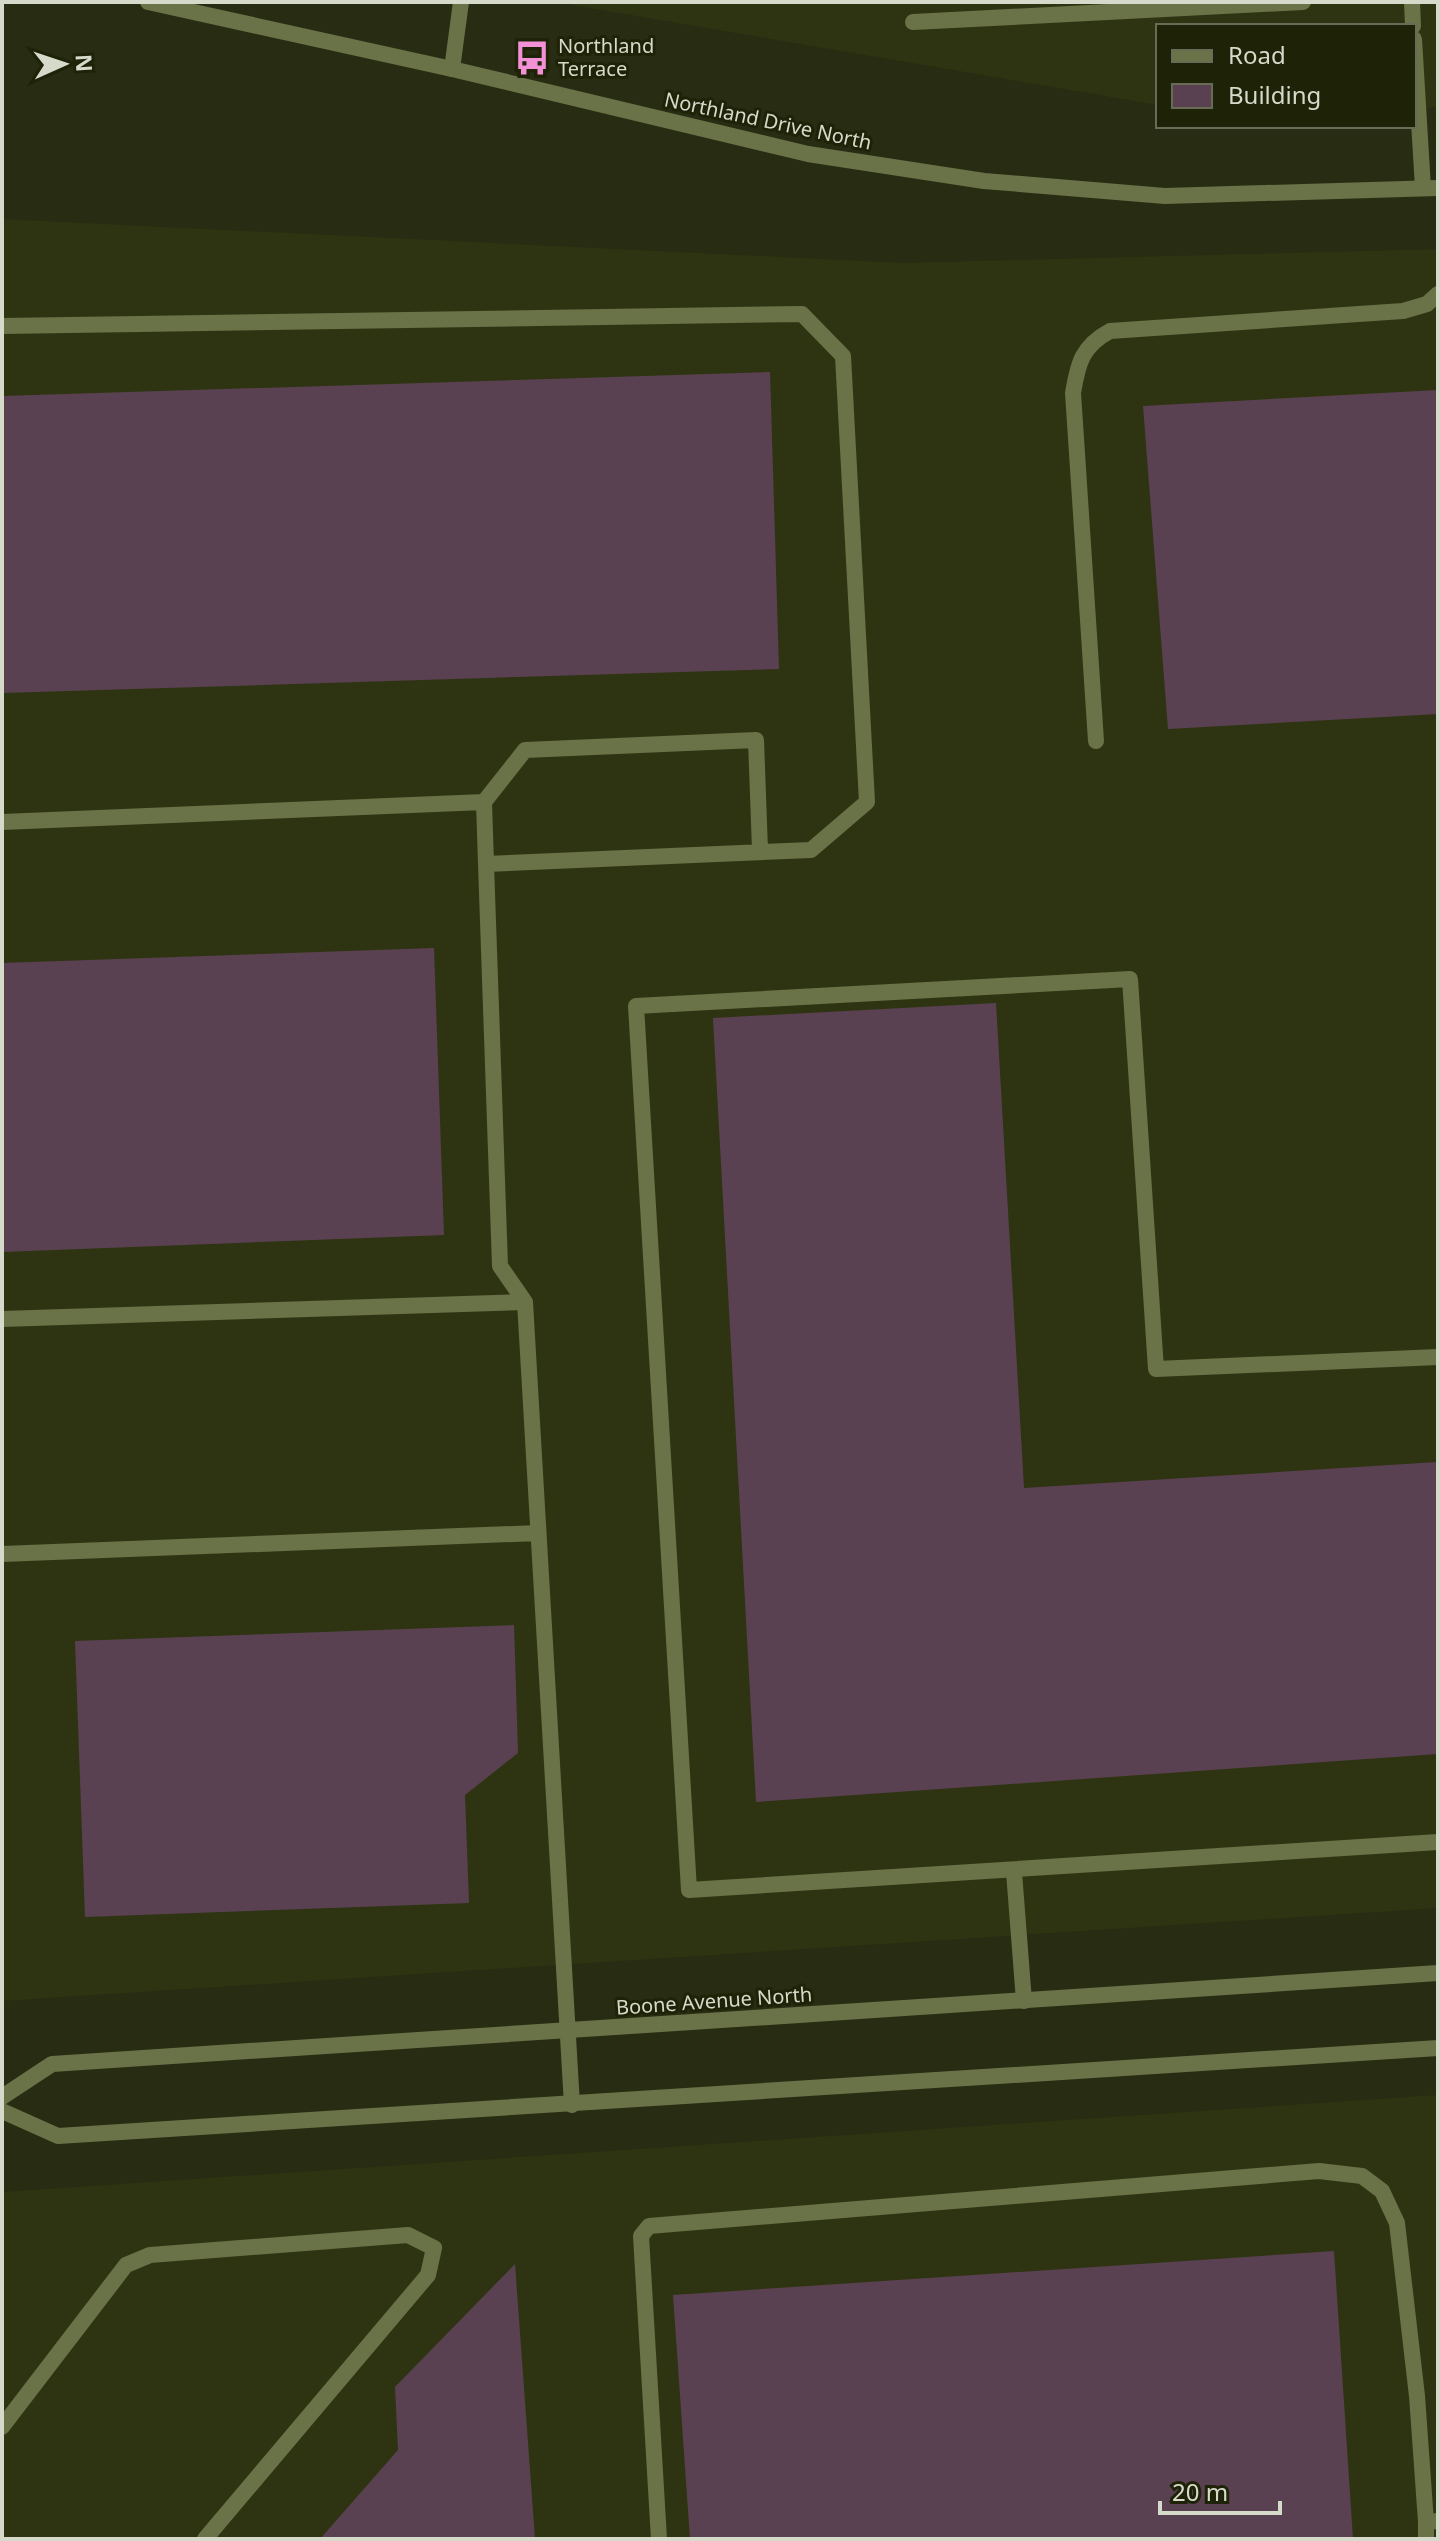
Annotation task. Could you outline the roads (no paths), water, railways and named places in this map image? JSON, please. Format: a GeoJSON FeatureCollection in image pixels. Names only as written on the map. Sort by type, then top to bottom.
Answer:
{"type":"FeatureCollection","features":[{"type":"Feature","properties":{"kind":"street","name":"Northland Drive North"},"geometry":{"type":"LineString","coordinates":[[148,2],[452,69],[808,154],[984,181],[1165,196],[1431,188]]}},
{"type":"Feature","properties":{"kind":"street"},"geometry":{"type":"LineString","coordinates":[[452,69],[461,2]]}},
{"type":"Feature","properties":{"kind":"street"},"geometry":{"type":"LineString","coordinates":[[913,22],[1303,2]]}},
{"type":"Feature","properties":{"kind":"street"},"geometry":{"type":"LineString","coordinates":[[1412,2],[1413,24]]}},
{"type":"Feature","properties":{"kind":"street"},"geometry":{"type":"LineString","coordinates":[[1416,57],[1431,188]]}},
{"type":"Feature","properties":{"kind":"street"},"geometry":{"type":"LineString","coordinates":[[1096,741],[1073,393],[1078,361],[1090,341],[1110,331],[1403,311],[1427,304],[1438,294]]}},
{"type":"Feature","properties":{"kind":"street"},"geometry":{"type":"LineString","coordinates":[[2,326],[802,314],[843,356],[867,802],[811,850],[486,864]]}},
{"type":"Feature","properties":{"kind":"street"},"geometry":{"type":"LineString","coordinates":[[572,2105],[525,1302],[500,1266],[484,802],[525,750],[756,740],[760,850]]}},
{"type":"Feature","properties":{"kind":"street"},"geometry":{"type":"LineString","coordinates":[[2,822],[484,802]]}},
{"type":"Feature","properties":{"kind":"street"},"geometry":{"type":"LineString","coordinates":[[1438,1357],[1156,1369],[1130,979],[636,1006],[689,1890],[1014,1872],[1438,1842]]}},
{"type":"Feature","properties":{"kind":"street"},"geometry":{"type":"LineString","coordinates":[[2,1319],[525,1302]]}},
{"type":"Feature","properties":{"kind":"street"},"geometry":{"type":"LineString","coordinates":[[2,1554],[538,1533]]}},
{"type":"Feature","properties":{"kind":"street"},"geometry":{"type":"LineString","coordinates":[[1014,1872],[1024,2001]]}},
{"type":"Feature","properties":{"kind":"street","name":"Boone Avenue North"},"geometry":{"type":"LineString","coordinates":[[2,2097],[52,2064],[1438,1973]]}},
{"type":"Feature","properties":{"kind":"street"},"geometry":{"type":"LineString","coordinates":[[2,2111],[58,2136],[1438,2048]]}},
{"type":"Feature","properties":{"kind":"street"},"geometry":{"type":"LineString","coordinates":[[659,2539],[641,2236],[649,2226],[1319,2171],[1362,2176],[1382,2191],[1397,2223],[1430,2527]]}},
{"type":"Feature","properties":{"kind":"street"},"geometry":{"type":"LineString","coordinates":[[2,2427],[126,2265],[150,2255],[408,2235],[434,2248],[428,2275],[205,2539]]}},
{"type":"Feature","properties":{"kind":"place","name":"Northland Terrace"},"geometry":{"type":"Point","coordinates":[532,58]}}]}
